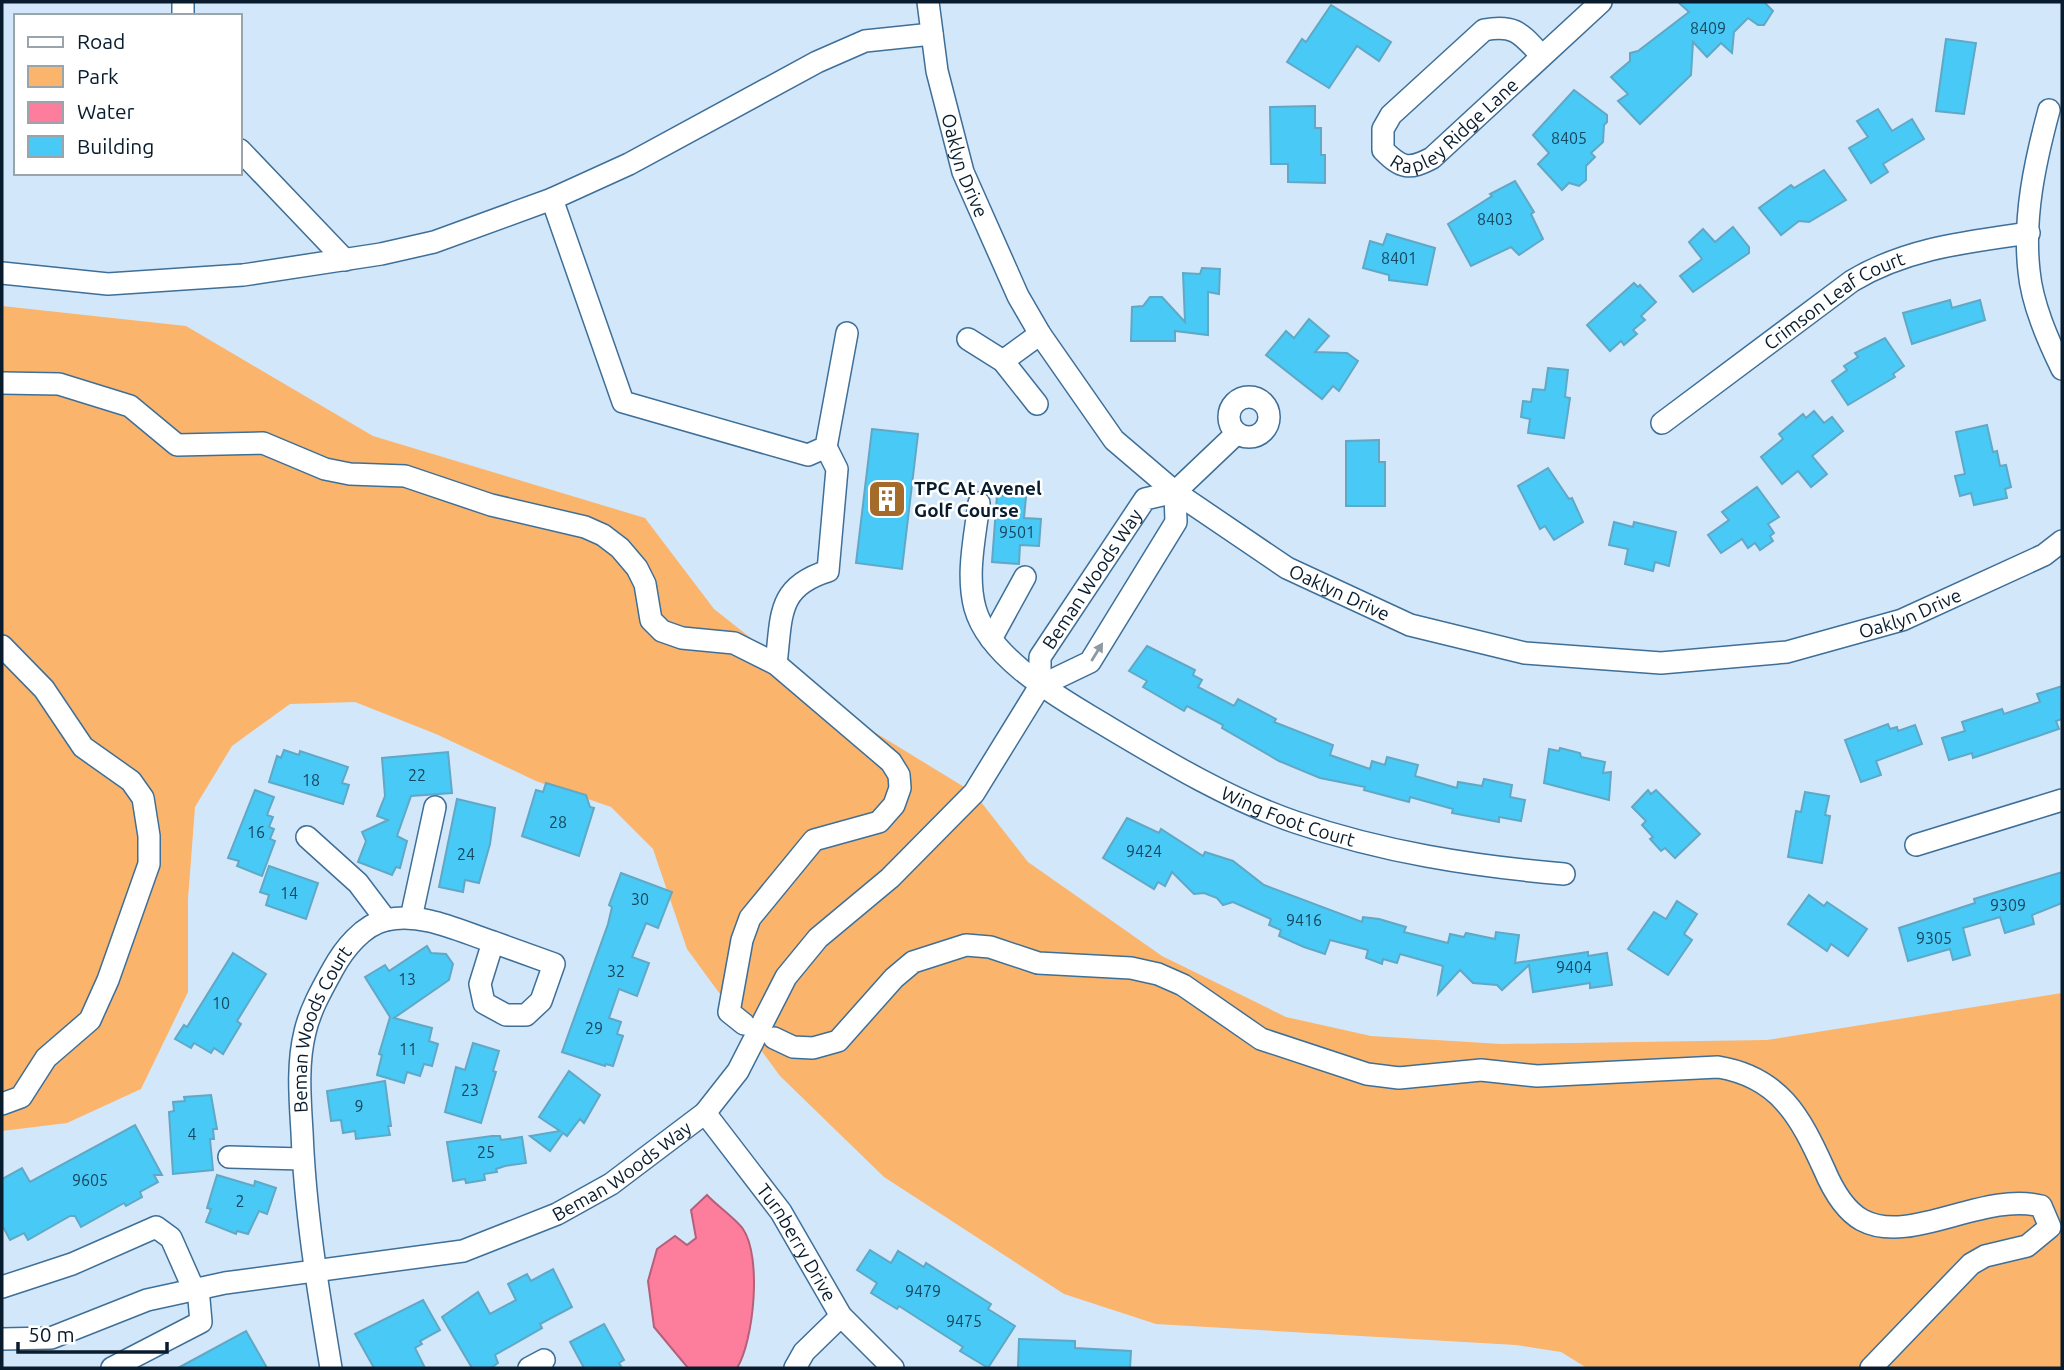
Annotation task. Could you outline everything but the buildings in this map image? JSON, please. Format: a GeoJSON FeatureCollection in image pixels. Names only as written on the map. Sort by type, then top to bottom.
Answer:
{"type":"FeatureCollection","features":[{"type":"Feature","properties":{"kind":"street","name":"Oaklyn Drive"},"geometry":{"type":"LineString","coordinates":[[929,2],[937,71],[963,172],[1018,296],[1041,334],[1114,440],[1175,492],[1287,568],[1410,625],[1525,653],[1661,663],[1787,652],[1902,620],[2044,555],[2062,541]]}},
{"type":"Feature","properties":{"kind":"street","name":"Rapley Ridge Lane"},"geometry":{"type":"LineString","coordinates":[[1542,56],[1520,33],[1504,26],[1484,30],[1391,115],[1383,129],[1383,150],[1397,164],[1415,167],[1433,159],[1601,2]]}},
{"type":"Feature","properties":{"kind":"street"},"geometry":{"type":"LineString","coordinates":[[2,274],[108,284],[243,275],[345,260],[433,242],[552,200],[629,164],[817,62],[865,41],[932,34]]}},
{"type":"Feature","properties":{"kind":"street"},"geometry":{"type":"LineString","coordinates":[[2049,110],[2032,172],[2029,272],[2049,342],[2062,369]]}},
{"type":"Feature","properties":{"kind":"street"},"geometry":{"type":"LineString","coordinates":[[242,152],[345,260]]}},
{"type":"Feature","properties":{"kind":"street"},"geometry":{"type":"LineString","coordinates":[[552,200],[623,402],[808,455],[826,447]]}},
{"type":"Feature","properties":{"kind":"street","name":"Crimson Leaf Court"},"geometry":{"type":"LineString","coordinates":[[1662,423],[1852,281],[1877,266],[1931,248],[2029,233]]}},
{"type":"Feature","properties":{"kind":"street"},"geometry":{"type":"LineString","coordinates":[[776,664],[783,603],[792,589],[807,577],[828,571],[837,470],[826,447],[847,333]]}},
{"type":"Feature","properties":{"kind":"street"},"geometry":{"type":"LineString","coordinates":[[1003,361],[1041,334]]}},
{"type":"Feature","properties":{"kind":"street"},"geometry":{"type":"LineString","coordinates":[[968,340],[1003,361],[1037,404]]}},
{"type":"Feature","properties":{"kind":"street"},"geometry":{"type":"LineString","coordinates":[[2,383],[59,384],[130,406],[177,444],[263,443],[325,469],[350,474],[405,476],[491,505],[585,527],[603,535],[620,548],[636,568],[645,584],[651,620],[662,631],[682,638],[734,643],[776,664],[891,762],[900,775],[900,788],[894,805],[879,822],[814,840],[750,918],[742,940],[729,1012],[744,1024]]}},
{"type":"Feature","properties":{"kind":"street"},"geometry":{"type":"LineString","coordinates":[[1175,492],[1237,434]]}},
{"type":"Feature","properties":{"kind":"street","name":"Beman Woods Way"},"geometry":{"type":"LineString","coordinates":[[2,1339],[51,1338],[147,1300],[196,1289],[463,1251],[557,1214],[611,1184],[705,1113],[738,1071],[786,977],[818,938],[890,878],[974,793],[1040,686],[1040,657],[1145,499],[1175,492],[1176,522],[1090,663],[1040,686]]}},
{"type":"Feature","properties":{"kind":"street","name":"Wing Foot Court"},"geometry":{"type":"LineString","coordinates":[[979,503],[971,575],[975,610],[991,639],[1040,686],[1184,772],[1294,822],[1403,852],[1473,866],[1564,874]]}},
{"type":"Feature","properties":{"kind":"street"},"geometry":{"type":"LineString","coordinates":[[991,639],[1025,577]]}},
{"type":"Feature","properties":{"kind":"street"},"geometry":{"type":"LineString","coordinates":[[2,646],[44,689],[83,747],[131,781],[143,798],[149,836],[149,864],[108,980],[90,1020],[46,1058],[21,1097],[2,1104]]}},
{"type":"Feature","properties":{"kind":"street"},"geometry":{"type":"LineString","coordinates":[[1916,845],[2062,800]]}},
{"type":"Feature","properties":{"kind":"street"},"geometry":{"type":"LineString","coordinates":[[411,918],[435,807]]}},
{"type":"Feature","properties":{"kind":"street"},"geometry":{"type":"LineString","coordinates":[[307,837],[358,883],[386,920]]}},
{"type":"Feature","properties":{"kind":"street","name":"Beman Woods Court"},"geometry":{"type":"LineString","coordinates":[[331,1368],[315,1273],[303,1159],[300,1066],[305,1030],[319,995],[341,956],[367,928],[386,920],[419,918],[493,942]]}},
{"type":"Feature","properties":{"kind":"street"},"geometry":{"type":"LineString","coordinates":[[774,1038],[793,1047],[813,1048],[838,1041],[894,978],[913,962],[966,946],[990,947],[1038,963],[1105,966],[1158,974],[1183,985],[1261,1039],[1367,1074],[1399,1078],[1481,1070],[1537,1076],[1718,1067],[1741,1071],[1765,1083],[1785,1099],[1815,1150],[1832,1187],[1861,1220],[1880,1226],[1916,1225],[1965,1210],[2009,1202],[2041,1206],[2048,1217],[2050,1227],[2027,1246],[1985,1256],[1971,1264],[1871,1368]]}},
{"type":"Feature","properties":{"kind":"street","name":"Turnberry Drive"},"geometry":{"type":"LineString","coordinates":[[705,1113],[780,1212],[841,1316],[893,1368]]}},
{"type":"Feature","properties":{"kind":"street"},"geometry":{"type":"LineString","coordinates":[[229,1157],[303,1159]]}},
{"type":"Feature","properties":{"kind":"street"},"geometry":{"type":"LineString","coordinates":[[2,1287],[72,1264],[156,1227],[172,1238],[196,1289],[201,1322],[112,1368]]}},
{"type":"Feature","properties":{"kind":"street"},"geometry":{"type":"LineString","coordinates":[[794,1368],[804,1352],[841,1316]]}},
{"type":"Feature","properties":{"kind":"green space"},"geometry":{"type":"Polygon","coordinates":[[[2,306],[186,326],[373,436],[645,518],[714,609],[853,719],[974,793],[1028,862],[1162,956],[1286,1017],[1371,1036],[1501,1044],[1767,1040],[2062,993],[2062,1368],[1587,1368],[1561,1352],[1516,1345],[1156,1324],[1064,1294],[884,1177],[780,1076],[687,949],[653,849],[611,807],[536,781],[436,734],[355,702],[290,704],[232,746],[195,807],[188,899],[188,992],[141,1089],[67,1123],[2,1131],[2,306]]]}},
{"type":"Feature","properties":{"kind":"water"},"geometry":{"type":"Polygon","coordinates":[[[707,1195],[743,1229],[752,1259],[754,1298],[748,1338],[737,1368],[688,1368],[654,1327],[648,1281],[657,1249],[675,1236],[687,1245],[696,1238],[691,1210],[707,1195]]]}},
{"type":"Feature","properties":{"kind":"place","name":"TPC At Avenel Golf Course"},"geometry":{"type":"Point","coordinates":[887,499]}}]}
